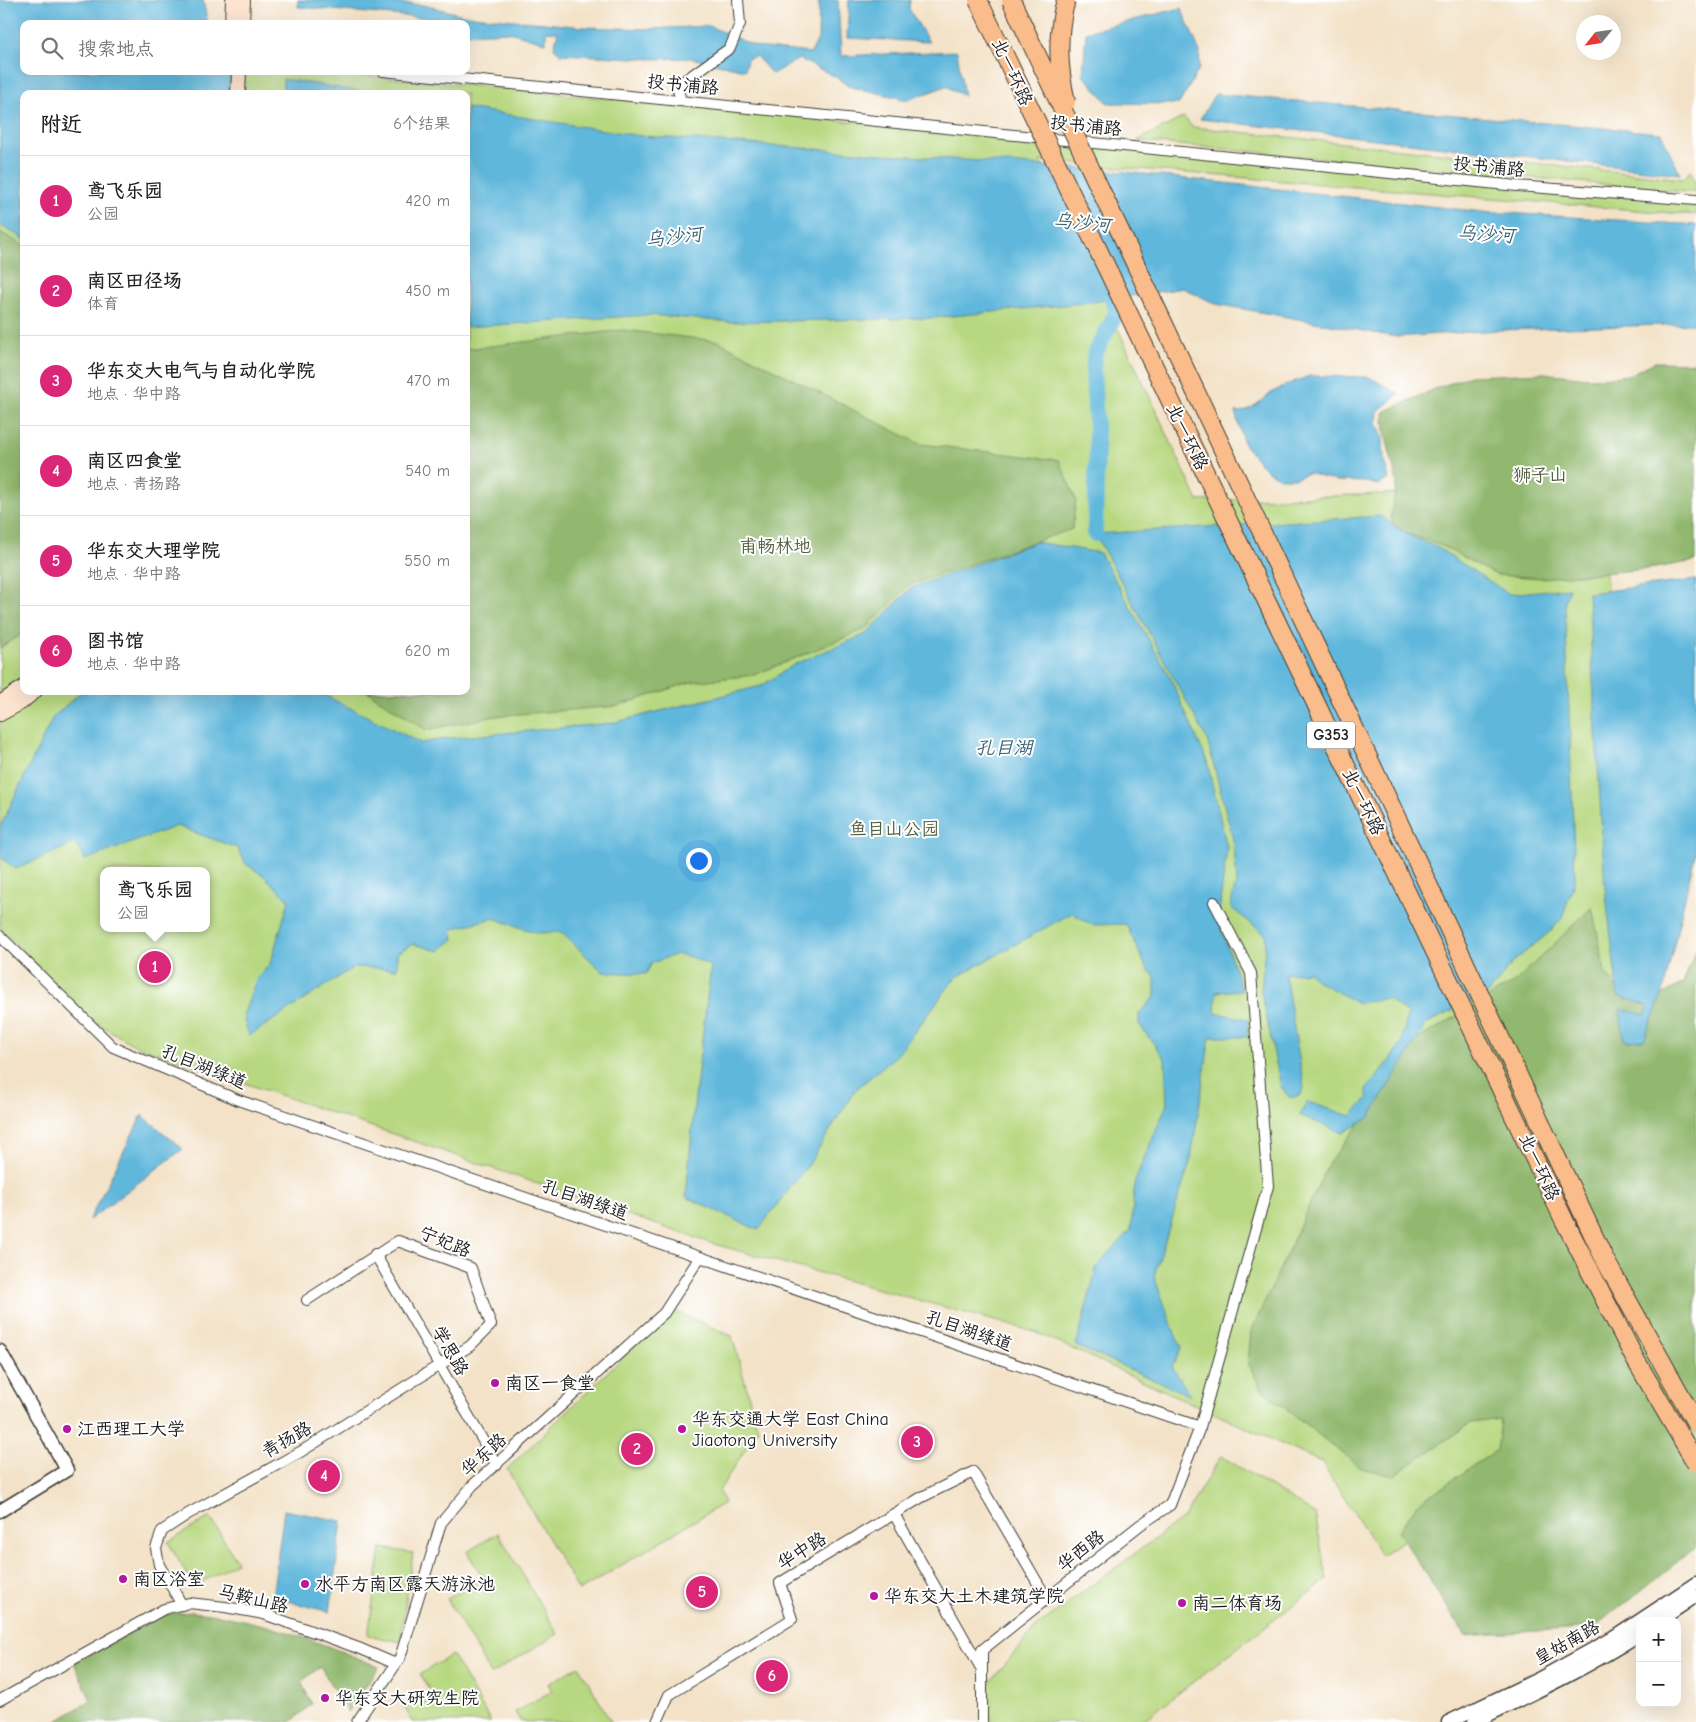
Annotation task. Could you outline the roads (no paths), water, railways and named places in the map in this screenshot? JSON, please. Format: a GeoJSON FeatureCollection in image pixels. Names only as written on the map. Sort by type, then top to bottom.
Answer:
{"type":"FeatureCollection","features":[{"type":"Feature","properties":{"kind":"highway","name":"北一环路"},"geometry":{"type":"LineString","coordinates":[[978,0],[1564,1220],[1635,1359],[1696,1463]]}},
{"type":"Feature","properties":{"kind":"highway","name":"北一环路"},"geometry":{"type":"LineString","coordinates":[[1011,0],[1605,1260],[1696,1423]]}},
{"type":"Feature","properties":{"kind":"highway"},"geometry":{"type":"LineString","coordinates":[[1066,0],[1061,16],[1059,39],[1061,79],[1067,104],[1119,214],[1134,263]]}},
{"type":"Feature","properties":{"kind":"main road"},"geometry":{"type":"LineString","coordinates":[[232,20],[233,0]]}},
{"type":"Feature","properties":{"kind":"main road"},"geometry":{"type":"LineString","coordinates":[[242,20],[243,0]]}},
{"type":"Feature","properties":{"kind":"main road"},"geometry":{"type":"LineString","coordinates":[[228,90],[230,75]]}},
{"type":"Feature","properties":{"kind":"main road"},"geometry":{"type":"LineString","coordinates":[[238,90],[239,75]]}},
{"type":"Feature","properties":{"kind":"main road"},"geometry":{"type":"LineString","coordinates":[[0,703],[20,690]]}},
{"type":"Feature","properties":{"kind":"main road"},"geometry":{"type":"LineString","coordinates":[[0,714],[22,702],[30,695]]}},
{"type":"Feature","properties":{"kind":"street"},"geometry":{"type":"LineString","coordinates":[[681,101],[677,86],[730,48],[740,24],[738,0]]}},
{"type":"Feature","properties":{"kind":"street","name":"投书浦路"},"geometry":{"type":"LineString","coordinates":[[423,75],[1517,186],[1696,200]]}},
{"type":"Feature","properties":{"kind":"street","name":"华西路"},"geometry":{"type":"LineString","coordinates":[[982,1722],[982,1650],[1140,1525],[1170,1505],[1200,1427],[1268,1186],[1251,973],[1214,902]]}},
{"type":"Feature","properties":{"kind":"street","name":"孔目湖绿道"},"geometry":{"type":"LineString","coordinates":[[0,936],[112,1047],[238,1100],[1200,1427]]}},
{"type":"Feature","properties":{"kind":"street","name":"宁妃路"},"geometry":{"type":"LineString","coordinates":[[306,1300],[398,1241],[471,1268],[491,1325]]}},
{"type":"Feature","properties":{"kind":"street","name":"学思路"},"geometry":{"type":"LineString","coordinates":[[375,1254],[497,1465]]}},
{"type":"Feature","properties":{"kind":"street","name":"华东路"},"geometry":{"type":"LineString","coordinates":[[357,1722],[400,1658],[441,1523],[473,1485],[664,1313],[700,1257]]}},
{"type":"Feature","properties":{"kind":"street","name":"青扬路"},"geometry":{"type":"LineString","coordinates":[[182,1605],[159,1565],[156,1548],[162,1531],[188,1514],[302,1451],[440,1365],[470,1346],[491,1325]]}},
{"type":"Feature","properties":{"kind":"street"},"geometry":{"type":"LineString","coordinates":[[0,1350],[67,1470],[0,1511]]}},
{"type":"Feature","properties":{"kind":"street","name":"华中路"},"geometry":{"type":"LineString","coordinates":[[658,1722],[669,1695],[792,1619],[780,1583],[922,1497],[973,1472],[1047,1599]]}},
{"type":"Feature","properties":{"kind":"street"},"geometry":{"type":"LineString","coordinates":[[894,1514],[982,1670]]}},
{"type":"Feature","properties":{"kind":"street","name":"皇姑南路"},"geometry":{"type":"LineString","coordinates":[[1448,1722],[1538,1679],[1613,1638],[1696,1583]]}},
{"type":"Feature","properties":{"kind":"street"},"geometry":{"type":"LineString","coordinates":[[1665,1617],[1696,1596]]}},
{"type":"Feature","properties":{"kind":"street","name":"马鞍山路"},"geometry":{"type":"LineString","coordinates":[[0,1700],[164,1609],[189,1604],[225,1607],[264,1614],[361,1649],[396,1664]]}},
{"type":"Feature","properties":{"kind":"street","name":"皇姑南路"},"geometry":{"type":"LineString","coordinates":[[1474,1722],[1543,1689],[1636,1637]]}},
{"type":"Feature","properties":{"kind":"water"},"geometry":{"type":"Polygon","coordinates":[[[0,0],[203,0],[207,20],[20,20],[20,75],[230,75],[230,90],[20,90],[20,237],[0,225],[0,0]]]}},
{"type":"Feature","properties":{"kind":"water"},"geometry":{"type":"Polygon","coordinates":[[[298,0],[360,0],[424,5],[463,15],[584,27],[649,29],[709,26],[757,47],[811,53],[818,39],[819,0],[838,0],[841,56],[957,51],[964,96],[946,86],[908,100],[848,86],[836,77],[799,59],[772,74],[756,56],[747,59],[745,70],[690,58],[651,59],[561,54],[554,48],[558,32],[546,31],[546,43],[510,32],[470,34],[470,20],[438,20],[298,7],[298,0]]]}},
{"type":"Feature","properties":{"kind":"water"},"geometry":{"type":"Polygon","coordinates":[[[849,0],[910,0],[909,9],[929,42],[847,38],[849,0]]]}},
{"type":"Feature","properties":{"kind":"water"},"geometry":{"type":"Polygon","coordinates":[[[1181,8],[1200,52],[1199,69],[1179,104],[1108,103],[1083,75],[1086,32],[1181,8]]]}},
{"type":"Feature","properties":{"kind":"water"},"geometry":{"type":"Polygon","coordinates":[[[283,79],[352,90],[283,90],[283,79]]]}},
{"type":"Feature","properties":{"kind":"water"},"geometry":{"type":"Polygon","coordinates":[[[1215,94],[1661,133],[1680,174],[1200,119],[1215,94]]]}},
{"type":"Feature","properties":{"kind":"water","name":"乌沙河"},"geometry":{"type":"Polygon","coordinates":[[[470,109],[641,136],[1126,172],[1492,213],[1696,225],[1696,324],[1499,330],[1396,337],[1216,304],[1183,288],[1093,302],[932,318],[731,322],[649,315],[470,327],[470,109]]]}},
{"type":"Feature","properties":{"kind":"water"},"geometry":{"type":"Polygon","coordinates":[[[1309,376],[1369,377],[1399,394],[1378,411],[1377,421],[1383,439],[1384,461],[1389,479],[1378,485],[1367,482],[1336,481],[1308,473],[1296,478],[1280,478],[1260,464],[1244,444],[1235,412],[1251,408],[1286,385],[1309,376]]]}},
{"type":"Feature","properties":{"kind":"water"},"geometry":{"type":"Polygon","coordinates":[[[1381,516],[1404,533],[1438,548],[1509,594],[1569,588],[1565,602],[1575,880],[1562,918],[1552,930],[1513,962],[1489,993],[1427,1023],[1369,1118],[1342,1133],[1299,1115],[1308,1102],[1351,1116],[1368,1098],[1366,1090],[1388,1063],[1401,1043],[1408,1014],[1387,998],[1357,1003],[1316,980],[1309,972],[1285,974],[1304,1088],[1300,1095],[1290,1098],[1281,1087],[1261,991],[1266,935],[1230,907],[1237,880],[1233,839],[1207,739],[1095,534],[1381,516]]]}},
{"type":"Feature","properties":{"kind":"water","name":"孔目湖"},"geometry":{"type":"Polygon","coordinates":[[[1036,542],[1100,553],[1170,677],[1207,761],[1227,848],[1218,919],[1242,990],[1216,992],[1215,1013],[1248,1019],[1247,1037],[1210,1037],[1191,1159],[1154,1276],[1176,1336],[1182,1347],[1172,1367],[1191,1396],[1076,1346],[1097,1266],[1131,1230],[1135,1180],[1167,1104],[1165,1059],[1139,1024],[1139,1014],[1155,997],[1155,977],[1146,967],[1126,924],[1092,925],[1072,913],[955,978],[898,1054],[855,1090],[811,1161],[758,1230],[686,1197],[695,1096],[711,966],[691,957],[677,954],[652,963],[646,974],[603,972],[561,932],[537,933],[493,918],[452,929],[454,939],[439,951],[413,944],[397,953],[397,969],[354,967],[249,1036],[243,1016],[256,980],[270,964],[289,900],[264,876],[246,864],[237,848],[177,826],[85,860],[75,843],[16,869],[0,857],[0,827],[53,717],[78,695],[324,695],[421,743],[451,738],[612,723],[761,686],[795,664],[866,634],[911,588],[1036,542]]]}},
{"type":"Feature","properties":{"kind":"water"},"geometry":{"type":"Polygon","coordinates":[[[1696,580],[1696,850],[1663,992],[1644,1040],[1624,1041],[1620,1009],[1645,1015],[1649,1006],[1618,996],[1605,887],[1588,593],[1696,580]]]}},
{"type":"Feature","properties":{"kind":"water"},"geometry":{"type":"Polygon","coordinates":[[[142,1115],[183,1149],[89,1220],[142,1115]]]}},
{"type":"Feature","properties":{"kind":"water"},"geometry":{"type":"Polygon","coordinates":[[[284,1510],[342,1521],[330,1612],[272,1597],[284,1510]]]}},
{"type":"Feature","properties":{"kind":"waterway"},"geometry":{"type":"LineString","coordinates":[[1095,534],[1097,445],[1093,368],[1095,353],[1117,312],[1107,285]]}},
{"type":"Feature","properties":{"kind":"place","name":"鸢飞乐园"},"geometry":{"type":"Point","coordinates":[155,967]}},
{"type":"Feature","properties":{"kind":"place","name":"南区一食堂"},"geometry":{"type":"Point","coordinates":[495,1383]}},
{"type":"Feature","properties":{"kind":"place","name":"江西理工大学"},"geometry":{"type":"Point","coordinates":[67,1429]}},
{"type":"Feature","properties":{"kind":"place","name":"华东交通大学 East China Jiaotong University"},"geometry":{"type":"Point","coordinates":[682,1429]}},
{"type":"Feature","properties":{"kind":"place","name":"华东交大电气与自动化学院"},"geometry":{"type":"Point","coordinates":[917,1442]}},
{"type":"Feature","properties":{"kind":"place","name":"南区田径场"},"geometry":{"type":"Point","coordinates":[637,1449]}},
{"type":"Feature","properties":{"kind":"place","name":"南区四食堂"},"geometry":{"type":"Point","coordinates":[324,1476]}},
{"type":"Feature","properties":{"kind":"place","name":"南区浴室"},"geometry":{"type":"Point","coordinates":[123,1579]}},
{"type":"Feature","properties":{"kind":"place","name":"水平方南区露天游泳池"},"geometry":{"type":"Point","coordinates":[305,1584]}},
{"type":"Feature","properties":{"kind":"place","name":"华东交大理学院"},"geometry":{"type":"Point","coordinates":[702,1592]}},
{"type":"Feature","properties":{"kind":"place","name":"华东交大土木建筑学院"},"geometry":{"type":"Point","coordinates":[874,1596]}},
{"type":"Feature","properties":{"kind":"place","name":"南二体育场"},"geometry":{"type":"Point","coordinates":[1182,1603]}},
{"type":"Feature","properties":{"kind":"place","name":"图书馆"},"geometry":{"type":"Point","coordinates":[772,1676]}},
{"type":"Feature","properties":{"kind":"place","name":"华东交大研究生院"},"geometry":{"type":"Point","coordinates":[325,1698]}},
{"type":"Feature","properties":{"kind":"park label","name":"狮子山"},"geometry":{"type":"Point","coordinates":[1540,475]}},
{"type":"Feature","properties":{"kind":"park label","name":"甫畅林地"},"geometry":{"type":"Point","coordinates":[775,546]}},
{"type":"Feature","properties":{"kind":"park label","name":"鱼目山公园"},"geometry":{"type":"Point","coordinates":[894,829]}}]}
